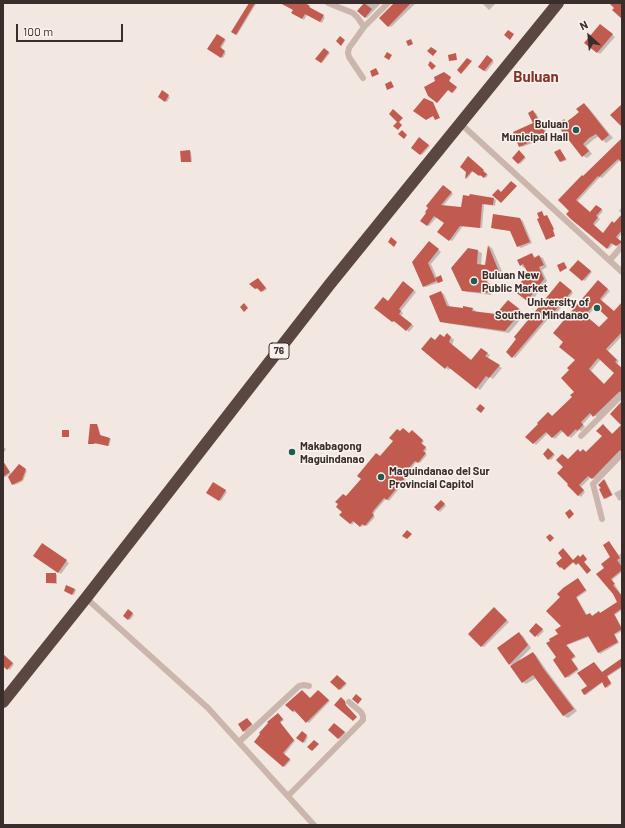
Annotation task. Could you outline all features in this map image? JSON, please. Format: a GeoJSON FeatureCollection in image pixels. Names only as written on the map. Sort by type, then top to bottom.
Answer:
{"type":"FeatureCollection","features":[{"type":"Feature","properties":{"kind":"highway","name":"76"},"geometry":{"type":"LineString","coordinates":[[3,702],[326,290],[558,3]]}},
{"type":"Feature","properties":{"kind":"street"},"geometry":{"type":"LineString","coordinates":[[328,3],[353,13],[364,27]]}},
{"type":"Feature","properties":{"kind":"street"},"geometry":{"type":"LineString","coordinates":[[363,78],[349,56],[349,48],[364,27],[388,3]]}},
{"type":"Feature","properties":{"kind":"street"},"geometry":{"type":"LineString","coordinates":[[461,124],[622,272]]}},
{"type":"Feature","properties":{"kind":"street"},"geometry":{"type":"LineString","coordinates":[[610,260],[622,246]]}},
{"type":"Feature","properties":{"kind":"street"},"geometry":{"type":"LineString","coordinates":[[582,436],[622,395]]}},
{"type":"Feature","properties":{"kind":"street"},"geometry":{"type":"LineString","coordinates":[[602,519],[594,484],[622,454]]}},
{"type":"Feature","properties":{"kind":"street"},"geometry":{"type":"LineString","coordinates":[[86,598],[203,703],[314,825]]}},
{"type":"Feature","properties":{"kind":"street"},"geometry":{"type":"LineString","coordinates":[[239,742],[299,686],[304,684],[309,686]]}},
{"type":"Feature","properties":{"kind":"street"},"geometry":{"type":"LineString","coordinates":[[288,796],[363,720],[361,712],[349,702]]}},
{"type":"Feature","properties":{"kind":"building"},"geometry":{"type":"Polygon","coordinates":[[[249,3],[255,3],[236,35],[231,32],[249,3]]]}},
{"type":"Feature","properties":{"kind":"building"},"geometry":{"type":"Polygon","coordinates":[[[280,3],[305,3],[310,6],[309,7],[324,15],[320,22],[305,14],[302,19],[291,13],[293,10],[280,3]]]}},
{"type":"Feature","properties":{"kind":"building"},"geometry":{"type":"Polygon","coordinates":[[[364,3],[372,9],[365,18],[357,11],[364,3]]]}},
{"type":"Feature","properties":{"kind":"building"},"geometry":{"type":"Polygon","coordinates":[[[394,3],[411,3],[388,27],[379,18],[394,3]]]}},
{"type":"Feature","properties":{"kind":"building"},"geometry":{"type":"Polygon","coordinates":[[[609,3],[622,3],[622,19],[612,10],[614,8],[609,3]]]}},
{"type":"Feature","properties":{"kind":"building"},"geometry":{"type":"Polygon","coordinates":[[[600,24],[613,34],[597,53],[584,43],[600,24]]]}},
{"type":"Feature","properties":{"kind":"building"},"geometry":{"type":"Polygon","coordinates":[[[508,30],[514,34],[510,40],[504,35],[508,30]]]}},
{"type":"Feature","properties":{"kind":"building"},"geometry":{"type":"Polygon","coordinates":[[[217,34],[225,39],[220,47],[225,51],[221,58],[207,49],[217,34]]]}},
{"type":"Feature","properties":{"kind":"building"},"geometry":{"type":"Polygon","coordinates":[[[340,36],[345,40],[341,46],[336,41],[340,36]]]}},
{"type":"Feature","properties":{"kind":"building"},"geometry":{"type":"Polygon","coordinates":[[[411,39],[413,44],[408,46],[406,41],[411,39]]]}},
{"type":"Feature","properties":{"kind":"building"},"geometry":{"type":"Polygon","coordinates":[[[431,47],[437,51],[433,56],[427,51],[431,47]]]}},
{"type":"Feature","properties":{"kind":"building"},"geometry":{"type":"Polygon","coordinates":[[[324,48],[329,52],[321,63],[315,59],[324,48]]]}},
{"type":"Feature","properties":{"kind":"building"},"geometry":{"type":"Polygon","coordinates":[[[387,52],[392,55],[389,60],[384,57],[387,52]]]}},
{"type":"Feature","properties":{"kind":"building"},"geometry":{"type":"Polygon","coordinates":[[[456,53],[457,60],[449,61],[448,55],[456,53]]]}},
{"type":"Feature","properties":{"kind":"building"},"geometry":{"type":"Polygon","coordinates":[[[487,55],[493,60],[484,71],[478,67],[487,55]]]}},
{"type":"Feature","properties":{"kind":"building"},"geometry":{"type":"Polygon","coordinates":[[[467,58],[472,61],[461,74],[457,70],[467,58]]]}},
{"type":"Feature","properties":{"kind":"building"},"geometry":{"type":"Polygon","coordinates":[[[430,61],[436,66],[432,70],[428,65],[430,61]]]}},
{"type":"Feature","properties":{"kind":"building"},"geometry":{"type":"Polygon","coordinates":[[[376,68],[379,74],[372,77],[370,71],[376,68]]]}},
{"type":"Feature","properties":{"kind":"building"},"geometry":{"type":"Polygon","coordinates":[[[444,72],[451,77],[449,81],[457,87],[452,93],[448,90],[437,103],[428,96],[424,87],[435,81],[434,77],[444,72]]]}},
{"type":"Feature","properties":{"kind":"building"},"geometry":{"type":"Polygon","coordinates":[[[391,81],[394,87],[387,90],[385,84],[391,81]]]}},
{"type":"Feature","properties":{"kind":"building"},"geometry":{"type":"Polygon","coordinates":[[[162,90],[169,95],[165,102],[158,97],[162,90]]]}},
{"type":"Feature","properties":{"kind":"building"},"geometry":{"type":"Polygon","coordinates":[[[424,98],[433,102],[440,118],[435,120],[433,116],[426,120],[413,111],[424,98]]]}},
{"type":"Feature","properties":{"kind":"building","name":"Buluan Municipal Hall"},"geometry":{"type":"Polygon","coordinates":[[[584,103],[609,135],[602,141],[596,134],[589,138],[583,144],[589,151],[582,157],[557,125],[564,119],[566,122],[573,117],[579,112],[576,109],[584,103]]]}},
{"type":"Feature","properties":{"kind":"building"},"geometry":{"type":"Polygon","coordinates":[[[622,104],[622,127],[610,115],[622,104]]]}},
{"type":"Feature","properties":{"kind":"building"},"geometry":{"type":"Polygon","coordinates":[[[393,109],[403,118],[399,122],[402,125],[398,130],[393,126],[397,122],[389,114],[393,109]]]}},
{"type":"Feature","properties":{"kind":"building"},"geometry":{"type":"Polygon","coordinates":[[[533,110],[539,121],[540,120],[546,135],[519,147],[513,132],[533,123],[528,113],[533,110]]]}},
{"type":"Feature","properties":{"kind":"building"},"geometry":{"type":"Polygon","coordinates":[[[402,130],[407,135],[404,139],[398,134],[402,130]]]}},
{"type":"Feature","properties":{"kind":"building"},"geometry":{"type":"Polygon","coordinates":[[[419,137],[429,145],[420,155],[411,148],[419,137]]]}},
{"type":"Feature","properties":{"kind":"building"},"geometry":{"type":"Polygon","coordinates":[[[622,138],[622,163],[618,159],[599,177],[598,176],[576,200],[590,212],[596,205],[602,209],[596,216],[598,217],[593,224],[603,233],[612,221],[614,223],[622,214],[622,230],[616,237],[622,242],[616,246],[611,243],[607,249],[566,214],[569,211],[558,200],[582,175],[583,176],[622,138]]]}},
{"type":"Feature","properties":{"kind":"building"},"geometry":{"type":"Polygon","coordinates":[[[560,149],[566,159],[560,162],[554,152],[560,149]]]}},
{"type":"Feature","properties":{"kind":"building"},"geometry":{"type":"Polygon","coordinates":[[[190,150],[191,162],[181,162],[180,151],[190,150]]]}},
{"type":"Feature","properties":{"kind":"building"},"geometry":{"type":"Polygon","coordinates":[[[519,150],[525,157],[518,164],[512,158],[519,150]]]}},
{"type":"Feature","properties":{"kind":"building"},"geometry":{"type":"Polygon","coordinates":[[[468,156],[487,174],[484,178],[472,171],[465,179],[466,172],[460,167],[468,156]]]}},
{"type":"Feature","properties":{"kind":"building"},"geometry":{"type":"Polygon","coordinates":[[[511,181],[517,186],[501,203],[492,195],[498,189],[501,192],[511,181]]]}},
{"type":"Feature","properties":{"kind":"building"},"geometry":{"type":"Polygon","coordinates":[[[443,185],[452,192],[441,205],[461,207],[463,195],[469,196],[470,194],[494,198],[493,205],[482,204],[480,228],[460,226],[449,241],[437,232],[444,223],[434,216],[427,226],[420,221],[428,208],[426,206],[443,185]]]}},
{"type":"Feature","properties":{"kind":"building"},"geometry":{"type":"Polygon","coordinates":[[[542,211],[544,216],[547,215],[554,229],[555,236],[546,240],[537,219],[539,218],[537,213],[542,211]]]}},
{"type":"Feature","properties":{"kind":"building"},"geometry":{"type":"Polygon","coordinates":[[[493,214],[520,218],[530,242],[517,247],[510,231],[491,228],[493,214]]]}},
{"type":"Feature","properties":{"kind":"building"},"geometry":{"type":"Polygon","coordinates":[[[391,237],[397,242],[394,247],[388,242],[391,237]]]}},
{"type":"Feature","properties":{"kind":"building"},"geometry":{"type":"Polygon","coordinates":[[[429,241],[439,249],[428,263],[436,281],[423,287],[412,262],[429,241]]]}},
{"type":"Feature","properties":{"kind":"building"},"geometry":{"type":"Polygon","coordinates":[[[488,245],[500,274],[497,278],[489,272],[484,279],[492,286],[487,293],[462,291],[451,268],[468,248],[478,250],[477,264],[485,265],[488,245]]]}},
{"type":"Feature","properties":{"kind":"building"},"geometry":{"type":"Polygon","coordinates":[[[532,253],[534,258],[539,255],[544,265],[539,267],[544,279],[527,301],[514,291],[528,273],[523,264],[520,266],[517,260],[532,253]]]}},
{"type":"Feature","properties":{"kind":"building"},"geometry":{"type":"Polygon","coordinates":[[[578,260],[591,271],[582,281],[569,270],[578,260]]]}},
{"type":"Feature","properties":{"kind":"building"},"geometry":{"type":"Polygon","coordinates":[[[564,262],[567,268],[560,272],[557,265],[564,262]]]}},
{"type":"Feature","properties":{"kind":"building"},"geometry":{"type":"Polygon","coordinates":[[[441,275],[443,281],[438,283],[435,278],[441,275]]]}},
{"type":"Feature","properties":{"kind":"building"},"geometry":{"type":"Polygon","coordinates":[[[258,278],[266,288],[261,292],[249,284],[258,278]]]}},
{"type":"Feature","properties":{"kind":"building"},"geometry":{"type":"Polygon","coordinates":[[[598,280],[608,289],[600,299],[614,311],[622,302],[622,332],[606,349],[617,360],[615,362],[622,368],[622,391],[619,392],[593,417],[590,413],[581,422],[583,425],[577,431],[576,429],[568,437],[561,430],[552,438],[546,432],[533,444],[525,437],[548,412],[552,416],[572,397],[570,395],[574,392],[561,378],[569,370],[567,368],[575,360],[559,347],[563,342],[553,333],[598,280]],[[594,305],[585,315],[599,327],[608,318],[594,305]],[[598,358],[589,369],[604,384],[614,373],[598,358]]]}},
{"type":"Feature","properties":{"kind":"building"},"geometry":{"type":"Polygon","coordinates":[[[403,281],[414,290],[399,309],[401,311],[399,314],[412,324],[406,331],[374,308],[383,297],[388,301],[403,281]]]}},
{"type":"Feature","properties":{"kind":"building"},"geometry":{"type":"Polygon","coordinates":[[[560,281],[572,291],[547,320],[545,319],[512,358],[506,352],[516,339],[514,337],[560,281]]]}},
{"type":"Feature","properties":{"kind":"building"},"geometry":{"type":"Polygon","coordinates":[[[441,291],[447,306],[463,308],[463,306],[473,308],[472,311],[496,314],[508,300],[522,311],[505,331],[440,322],[429,296],[441,291]]]}},
{"type":"Feature","properties":{"kind":"building"},"geometry":{"type":"Polygon","coordinates":[[[244,303],[248,308],[244,312],[240,307],[244,303]]]}},
{"type":"Feature","properties":{"kind":"building"},"geometry":{"type":"Polygon","coordinates":[[[447,333],[451,337],[449,342],[471,360],[481,348],[488,353],[485,356],[500,365],[489,378],[486,376],[476,389],[447,366],[445,369],[421,349],[431,337],[435,340],[440,334],[444,337],[447,333]]]}},
{"type":"Feature","properties":{"kind":"building"},"geometry":{"type":"Polygon","coordinates":[[[622,401],[622,450],[619,451],[592,479],[588,476],[579,485],[584,490],[578,496],[557,473],[563,467],[556,460],[562,454],[568,459],[578,449],[580,452],[583,449],[586,452],[602,436],[596,431],[603,424],[612,434],[621,425],[610,414],[622,401]]]}},
{"type":"Feature","properties":{"kind":"building"},"geometry":{"type":"Polygon","coordinates":[[[480,404],[485,408],[481,413],[476,409],[480,404]]]}},
{"type":"Feature","properties":{"kind":"building"},"geometry":{"type":"Polygon","coordinates":[[[90,424],[97,424],[100,435],[110,438],[108,446],[94,443],[88,444],[90,424]]]}},
{"type":"Feature","properties":{"kind":"building","name":"Maguindanao del Sur Provincial Capitol"},"geometry":{"type":"Polygon","coordinates":[[[403,428],[409,433],[412,430],[423,440],[421,443],[426,447],[423,451],[426,453],[418,463],[415,461],[402,476],[405,478],[387,500],[384,498],[374,510],[372,513],[374,515],[365,526],[362,524],[360,527],[353,521],[350,524],[339,515],[342,512],[336,507],[338,504],[335,502],[343,494],[346,496],[361,479],[357,476],[376,453],[380,456],[393,441],[389,438],[397,429],[400,431],[403,428]]]}},
{"type":"Feature","properties":{"kind":"building"},"geometry":{"type":"Polygon","coordinates":[[[62,430],[69,430],[69,437],[62,437],[62,430]]]}},
{"type":"Feature","properties":{"kind":"building"},"geometry":{"type":"Polygon","coordinates":[[[548,448],[554,454],[548,460],[543,454],[548,448]]]}},
{"type":"Feature","properties":{"kind":"building"},"geometry":{"type":"Polygon","coordinates":[[[3,461],[10,472],[3,477],[3,461]]]}},
{"type":"Feature","properties":{"kind":"building"},"geometry":{"type":"Polygon","coordinates":[[[19,464],[26,469],[22,480],[12,485],[8,477],[19,464]]]}},
{"type":"Feature","properties":{"kind":"building"},"geometry":{"type":"Polygon","coordinates":[[[604,479],[612,495],[604,499],[599,489],[601,488],[598,485],[604,479]]]}},
{"type":"Feature","properties":{"kind":"building"},"geometry":{"type":"Polygon","coordinates":[[[213,482],[226,490],[219,501],[206,493],[213,482]]]}},
{"type":"Feature","properties":{"kind":"building"},"geometry":{"type":"Polygon","coordinates":[[[441,500],[445,504],[438,511],[434,507],[441,500]]]}},
{"type":"Feature","properties":{"kind":"building"},"geometry":{"type":"Polygon","coordinates":[[[570,509],[574,514],[569,519],[565,513],[570,509]]]}},
{"type":"Feature","properties":{"kind":"building"},"geometry":{"type":"Polygon","coordinates":[[[407,530],[412,534],[407,539],[402,536],[407,530]]]}},
{"type":"Feature","properties":{"kind":"building"},"geometry":{"type":"Polygon","coordinates":[[[550,534],[554,538],[550,542],[546,537],[550,534]]]}},
{"type":"Feature","properties":{"kind":"building"},"geometry":{"type":"Polygon","coordinates":[[[609,541],[620,558],[617,560],[622,567],[622,570],[611,579],[615,584],[613,585],[622,596],[622,610],[621,609],[614,614],[622,629],[614,634],[618,642],[598,653],[588,636],[566,645],[575,656],[571,659],[578,669],[565,678],[553,660],[556,657],[546,643],[550,641],[549,639],[558,634],[555,630],[561,626],[546,611],[560,597],[557,594],[578,578],[586,590],[576,597],[586,615],[590,613],[592,616],[599,611],[600,613],[617,602],[613,594],[596,574],[604,568],[601,564],[610,557],[603,545],[609,541]]]}},
{"type":"Feature","properties":{"kind":"building"},"geometry":{"type":"Polygon","coordinates":[[[42,543],[67,560],[58,573],[33,556],[42,543]]]}},
{"type":"Feature","properties":{"kind":"building"},"geometry":{"type":"Polygon","coordinates":[[[563,548],[573,560],[578,555],[580,557],[583,554],[587,559],[584,562],[591,570],[587,574],[578,563],[576,565],[573,562],[564,570],[561,567],[560,568],[556,563],[562,558],[558,553],[563,548]]]}},
{"type":"Feature","properties":{"kind":"building"},"geometry":{"type":"Polygon","coordinates":[[[46,573],[56,573],[56,583],[46,583],[46,573]]]}},
{"type":"Feature","properties":{"kind":"building"},"geometry":{"type":"Polygon","coordinates":[[[66,585],[75,589],[72,595],[64,591],[66,585]]]}},
{"type":"Feature","properties":{"kind":"building"},"geometry":{"type":"Polygon","coordinates":[[[494,607],[507,620],[481,647],[468,634],[494,607]]]}},
{"type":"Feature","properties":{"kind":"building"},"geometry":{"type":"Polygon","coordinates":[[[128,609],[133,613],[128,620],[123,616],[128,609]]]}},
{"type":"Feature","properties":{"kind":"building"},"geometry":{"type":"Polygon","coordinates":[[[536,623],[543,629],[535,637],[529,631],[536,623]]]}},
{"type":"Feature","properties":{"kind":"building"},"geometry":{"type":"Polygon","coordinates":[[[519,632],[528,645],[509,665],[497,648],[519,632]]]}},
{"type":"Feature","properties":{"kind":"building"},"geometry":{"type":"Polygon","coordinates":[[[533,652],[543,668],[574,709],[563,716],[533,675],[522,683],[510,666],[533,652]]]}},
{"type":"Feature","properties":{"kind":"building"},"geometry":{"type":"Polygon","coordinates":[[[3,654],[13,663],[7,670],[3,666],[3,654]]]}},
{"type":"Feature","properties":{"kind":"building"},"geometry":{"type":"Polygon","coordinates":[[[622,658],[622,666],[607,676],[611,683],[605,688],[602,682],[584,695],[581,690],[587,686],[577,673],[594,662],[602,672],[622,658]]]}},
{"type":"Feature","properties":{"kind":"building"},"geometry":{"type":"Polygon","coordinates":[[[337,675],[346,683],[339,690],[330,682],[337,675]]]}},
{"type":"Feature","properties":{"kind":"building"},"geometry":{"type":"Polygon","coordinates":[[[302,690],[310,698],[318,690],[329,700],[306,723],[294,710],[293,712],[285,705],[302,690]]]}},
{"type":"Feature","properties":{"kind":"building"},"geometry":{"type":"Polygon","coordinates":[[[356,694],[362,699],[358,704],[352,699],[356,694]]]}},
{"type":"Feature","properties":{"kind":"building"},"geometry":{"type":"Polygon","coordinates":[[[341,697],[357,717],[353,721],[334,705],[341,697]]]}},
{"type":"Feature","properties":{"kind":"building"},"geometry":{"type":"Polygon","coordinates":[[[278,713],[283,719],[280,722],[294,740],[283,753],[290,759],[283,767],[254,742],[260,734],[259,733],[268,723],[267,722],[278,713]]]}},
{"type":"Feature","properties":{"kind":"building"},"geometry":{"type":"Polygon","coordinates":[[[247,718],[252,724],[243,732],[238,724],[247,718]]]}},
{"type":"Feature","properties":{"kind":"building"},"geometry":{"type":"Polygon","coordinates":[[[334,723],[345,732],[338,739],[328,730],[334,723]]]}},
{"type":"Feature","properties":{"kind":"building"},"geometry":{"type":"Polygon","coordinates":[[[302,731],[307,735],[303,743],[296,738],[302,731]]]}},
{"type":"Feature","properties":{"kind":"building"},"geometry":{"type":"Polygon","coordinates":[[[314,740],[319,744],[312,751],[307,747],[314,740]]]}},
{"type":"Feature","properties":{"kind":"place","name":"Buluan Municipal Hall"},"geometry":{"type":"Point","coordinates":[576,130]}},
{"type":"Feature","properties":{"kind":"place","name":"Buluan New Public Market"},"geometry":{"type":"Point","coordinates":[474,281]}},
{"type":"Feature","properties":{"kind":"place","name":"University of Southern Mindanao"},"geometry":{"type":"Point","coordinates":[597,308]}},
{"type":"Feature","properties":{"kind":"place","name":"Makabagong Maguindanao"},"geometry":{"type":"Point","coordinates":[292,452]}},
{"type":"Feature","properties":{"kind":"place","name":"Maguindanao del Sur Provincial Capitol"},"geometry":{"type":"Point","coordinates":[381,477]}},
{"type":"Feature","properties":{"kind":"district","name":"Buluan"},"geometry":{"type":"Point","coordinates":[536,77]}}]}
